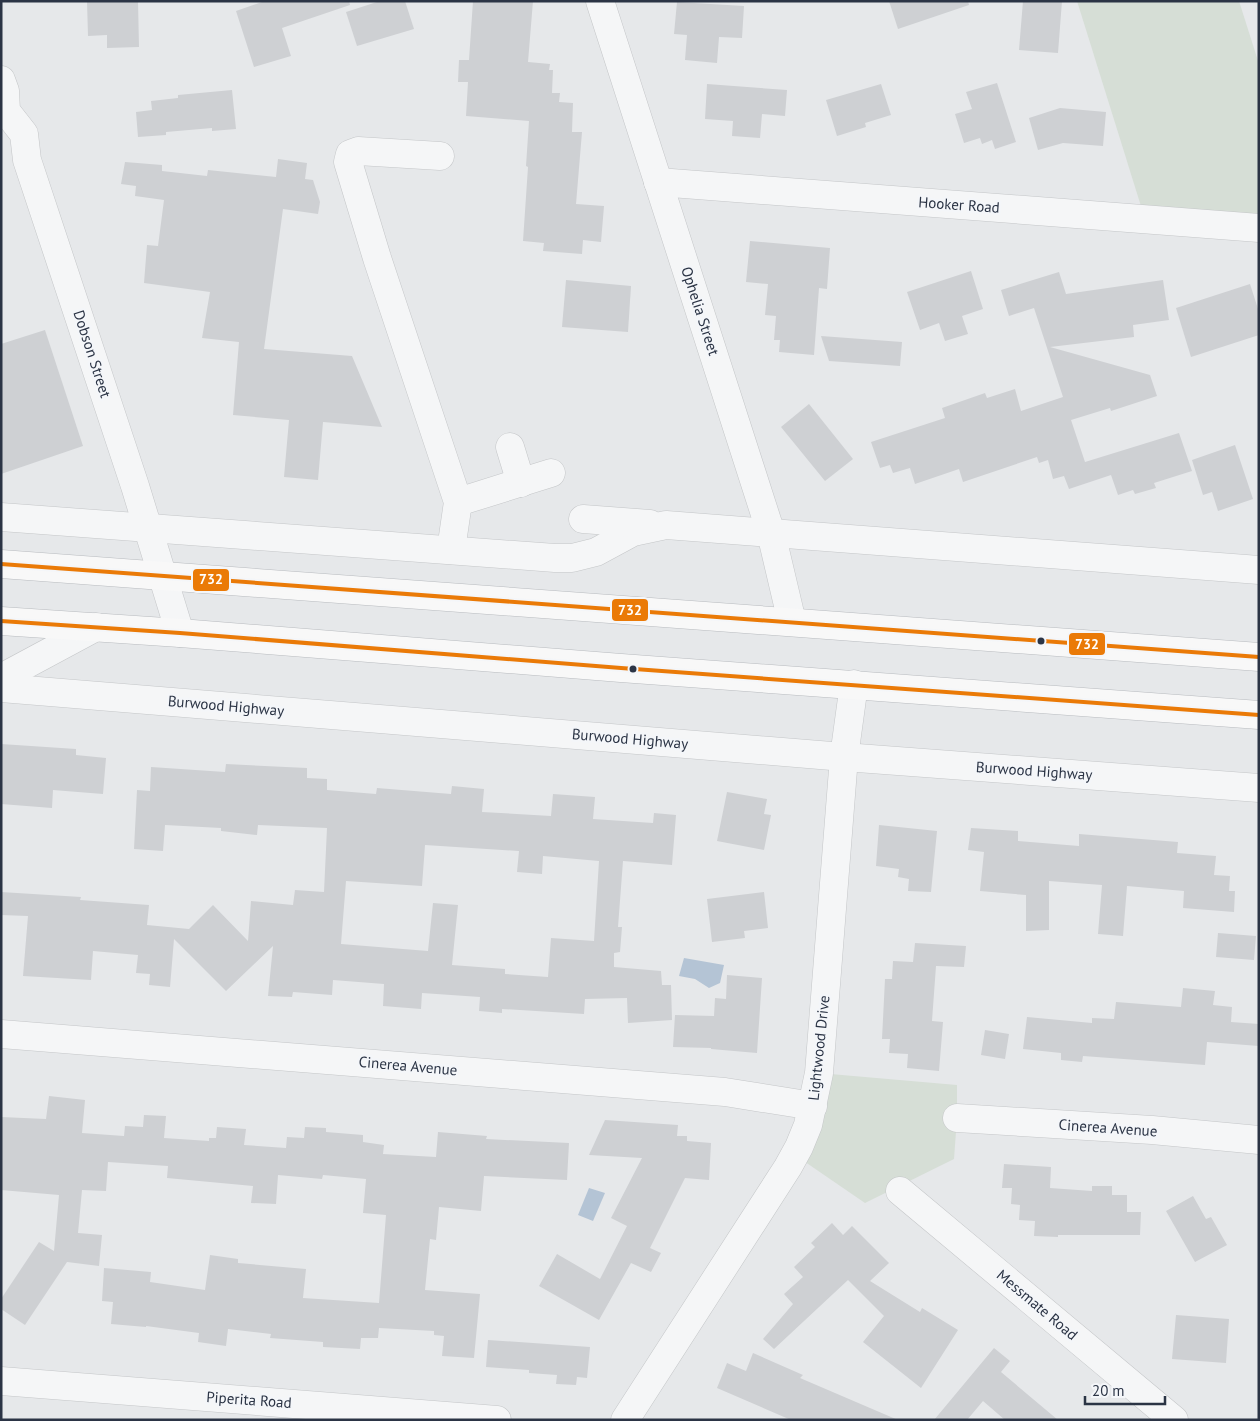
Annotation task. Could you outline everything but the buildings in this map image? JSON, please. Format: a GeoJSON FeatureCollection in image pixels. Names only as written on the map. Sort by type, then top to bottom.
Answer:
{"type":"FeatureCollection","features":[{"type":"Feature","properties":{"kind":"highway"},"geometry":{"type":"LineString","coordinates":[[1,564],[1259,657]]}},
{"type":"Feature","properties":{"kind":"highway"},"geometry":{"type":"LineString","coordinates":[[1,621],[1259,715]]}},
{"type":"Feature","properties":{"kind":"street","name":"Ophelia Street"},"geometry":{"type":"LineString","coordinates":[[600,1],[771,534],[792,622]]}},
{"type":"Feature","properties":{"kind":"street","name":"Dobson Street"},"geometry":{"type":"LineString","coordinates":[[1,80],[5,91],[6,111],[24,134],[27,160],[111,413],[180,633]]}},
{"type":"Feature","properties":{"kind":"street"},"geometry":{"type":"LineString","coordinates":[[440,156],[358,151],[350,154],[348,162],[380,268],[443,433],[458,502],[451,550]]}},
{"type":"Feature","properties":{"kind":"street","name":"Hooker Road"},"geometry":{"type":"LineString","coordinates":[[658,182],[1259,228]]}},
{"type":"Feature","properties":{"kind":"street"},"geometry":{"type":"LineString","coordinates":[[510,447],[521,482]]}},
{"type":"Feature","properties":{"kind":"street"},"geometry":{"type":"LineString","coordinates":[[458,502],[551,473]]}},
{"type":"Feature","properties":{"kind":"street"},"geometry":{"type":"LineString","coordinates":[[1,517],[572,558],[596,552],[633,532],[666,525]]}},
{"type":"Feature","properties":{"kind":"street"},"geometry":{"type":"LineString","coordinates":[[583,519],[1259,570]]}},
{"type":"Feature","properties":{"kind":"street"},"geometry":{"type":"LineString","coordinates":[[1,678],[96,627]]}},
{"type":"Feature","properties":{"kind":"street","name":"Lightwood Drive"},"geometry":{"type":"LineString","coordinates":[[626,1420],[788,1167],[799,1147],[813,1106],[819,1073],[844,757],[854,684]]}},
{"type":"Feature","properties":{"kind":"street","name":"Burwood Highway"},"geometry":{"type":"LineString","coordinates":[[1,688],[844,757],[1259,788]]}},
{"type":"Feature","properties":{"kind":"street","name":"Cinerea Avenue"},"geometry":{"type":"LineString","coordinates":[[1,1034],[725,1092],[813,1106]]}},
{"type":"Feature","properties":{"kind":"street","name":"Cinerea Avenue"},"geometry":{"type":"LineString","coordinates":[[957,1118],[1152,1130],[1259,1140]]}},
{"type":"Feature","properties":{"kind":"street","name":"Messmate Road"},"geometry":{"type":"LineString","coordinates":[[900,1191],[1174,1420]]}},
{"type":"Feature","properties":{"kind":"street","name":"Piperita Road"},"geometry":{"type":"LineString","coordinates":[[1,1381],[497,1420]]}},
{"type":"Feature","properties":{"kind":"shaded area"},"geometry":{"type":"Polygon","coordinates":[[[1077,1],[1239,1],[1259,64],[1259,228],[1145,219],[1077,1]]]}},
{"type":"Feature","properties":{"kind":"shaded area"},"geometry":{"type":"Polygon","coordinates":[[[819,1073],[957,1085],[954,1159],[865,1203],[795,1155],[819,1073]]]}},
{"type":"Feature","properties":{"kind":"water"},"geometry":{"type":"Polygon","coordinates":[[[684,958],[724,965],[720,983],[709,988],[695,979],[679,976],[684,958]]]}},
{"type":"Feature","properties":{"kind":"water"},"geometry":{"type":"Polygon","coordinates":[[[589,1188],[605,1193],[593,1221],[578,1215],[589,1188]]]}},
{"type":"Feature","properties":{"kind":"transit line","name":"732"},"geometry":{"type":"LineString","coordinates":[[1,564],[1259,657]]}},
{"type":"Feature","properties":{"kind":"transit line","name":"732"},"geometry":{"type":"LineString","coordinates":[[1,621],[1259,715]]}}]}
